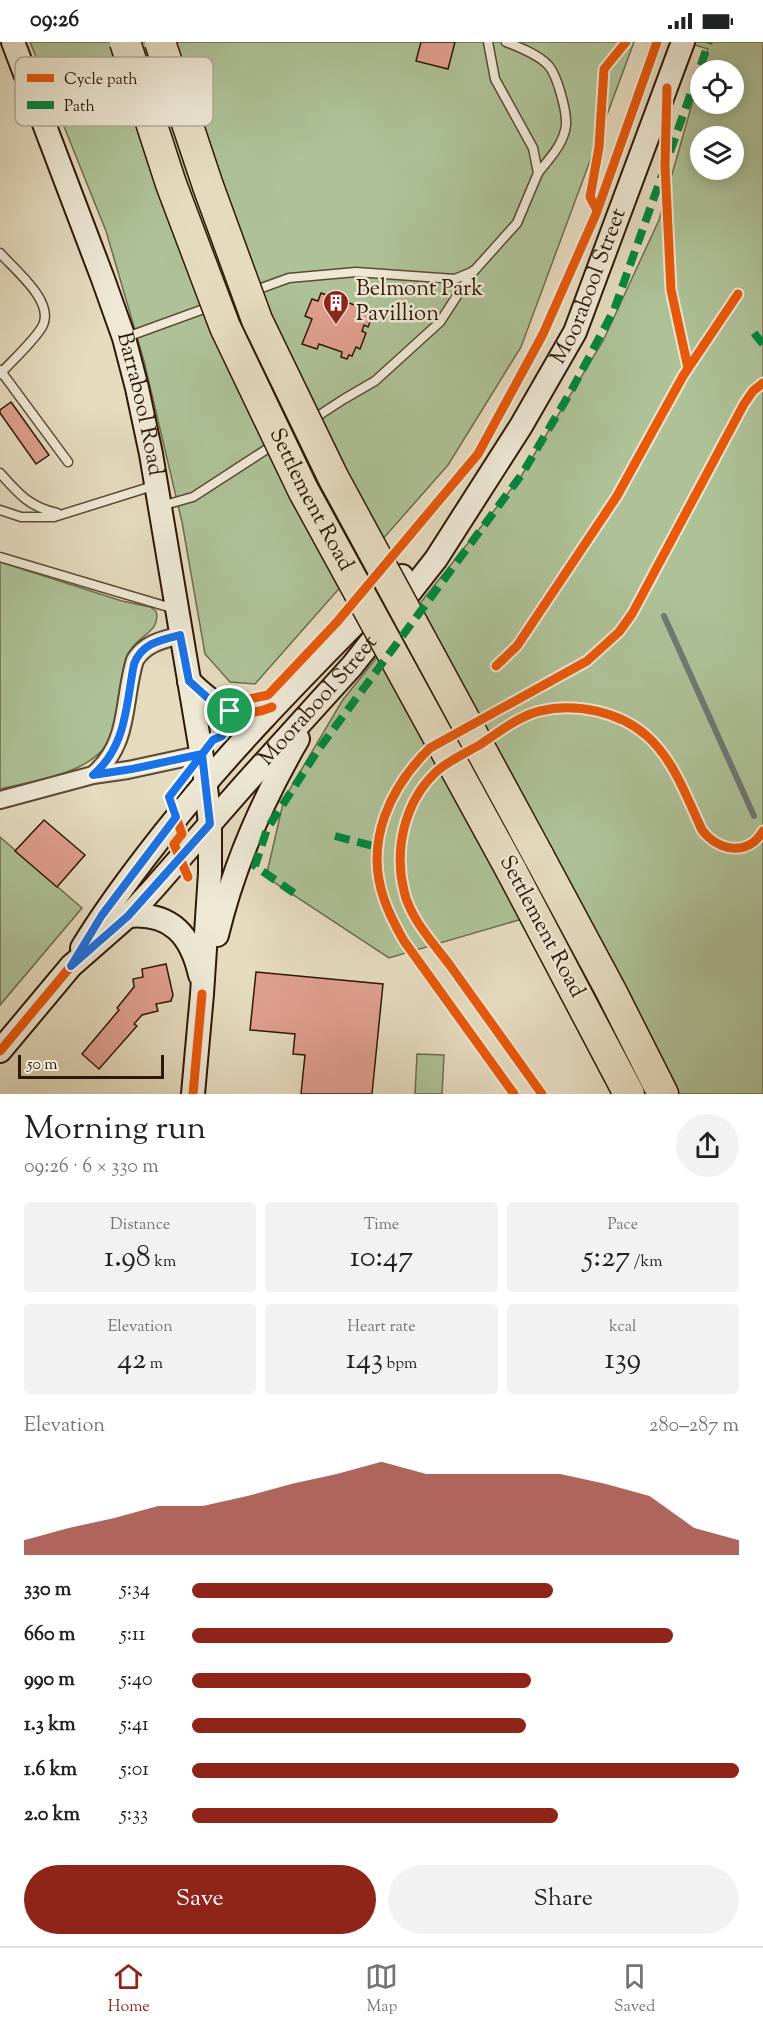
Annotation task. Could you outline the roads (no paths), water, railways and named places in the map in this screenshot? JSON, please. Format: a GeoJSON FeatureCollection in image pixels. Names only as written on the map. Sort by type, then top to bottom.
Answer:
{"type":"FeatureCollection","features":[{"type":"Feature","properties":{"kind":"highway","name":"Settlement Road"},"geometry":{"type":"LineString","coordinates":[[125,42],[130,57]]}},
{"type":"Feature","properties":{"kind":"highway","name":"Settlement Road"},"geometry":{"type":"LineString","coordinates":[[160,42],[165,57]]}},
{"type":"Feature","properties":{"kind":"highway","name":"Settlement Road"},"geometry":{"type":"LineString","coordinates":[[152,126],[171,184],[225,327],[303,490],[511,870],[629,1094]]}},
{"type":"Feature","properties":{"kind":"highway","name":"Settlement Road"},"geometry":{"type":"LineString","coordinates":[[188,126],[257,320],[333,477],[611,991],[663,1094]]}},
{"type":"Feature","properties":{"kind":"street","name":"Barrabool Road"},"geometry":{"type":"LineString","coordinates":[[13,42],[19,57]]}},
{"type":"Feature","properties":{"kind":"street","name":"Moorabool Street"},"geometry":{"type":"LineString","coordinates":[[71,966],[128,916],[352,666],[435,559],[521,426],[575,332],[681,48]]}},
{"type":"Feature","properties":{"kind":"street","name":"Barrabool Road"},"geometry":{"type":"LineString","coordinates":[[45,126],[124,338],[145,422],[206,781],[210,824],[210,873],[202,994]]}},
{"type":"Feature","properties":{"kind":"street","name":"Moorabool Street"},"geometry":{"type":"LineString","coordinates":[[71,966],[102,915],[206,781],[272,707],[463,515]]}},
{"type":"Feature","properties":{"kind":"street"},"geometry":{"type":"LineString","coordinates":[[93,775],[107,760],[121,734],[137,656],[154,643],[180,635]]}},
{"type":"Feature","properties":{"kind":"street"},"geometry":{"type":"LineString","coordinates":[[189,681],[210,700],[230,711],[255,713],[272,707]]}},
{"type":"Feature","properties":{"kind":"street"},"geometry":{"type":"LineString","coordinates":[[193,1094],[202,994],[223,908],[246,841],[276,778],[324,696]]}},
{"type":"Feature","properties":{"kind":"street"},"geometry":{"type":"LineString","coordinates":[[0,800],[93,775],[202,754]]}},
{"type":"Feature","properties":{"kind":"street"},"geometry":{"type":"LineString","coordinates":[[128,916],[157,917],[174,925],[188,945],[196,962],[202,994]]}},
{"type":"Feature","properties":{"kind":"street"},"geometry":{"type":"LineString","coordinates":[[0,1051],[71,966]]}},
{"type":"Feature","properties":{"kind":"lane"},"geometry":{"type":"LineString","coordinates":[[488,42],[495,79],[533,148],[538,173]]}},
{"type":"Feature","properties":{"kind":"lane"},"geometry":{"type":"LineString","coordinates":[[0,510],[21,517],[54,517],[158,496],[193,497],[375,381],[440,322],[474,271],[517,223],[538,173],[556,150],[566,125],[561,94],[548,64],[520,47],[506,42]]}},
{"type":"Feature","properties":{"kind":"lane"},"geometry":{"type":"LineString","coordinates":[[0,253],[36,292],[44,304],[46,316],[43,327],[1,372],[68,462]]}},
{"type":"Feature","properties":{"kind":"lane"},"geometry":{"type":"LineString","coordinates":[[124,338],[289,278],[356,272],[455,279],[474,271]]}},
{"type":"Feature","properties":{"kind":"lane"},"geometry":{"type":"LineString","coordinates":[[0,473],[24,500],[45,511],[63,514]]}},
{"type":"Feature","properties":{"kind":"lane"},"geometry":{"type":"LineString","coordinates":[[0,557],[176,609]]}},
{"type":"Feature","properties":{"kind":"waterway"},"geometry":{"type":"LineString","coordinates":[[664,616],[754,816]]}},
{"type":"Feature","properties":{"kind":"place","name":"Belmont Park Pavillion"},"geometry":{"type":"Point","coordinates":[336,326]}}]}
